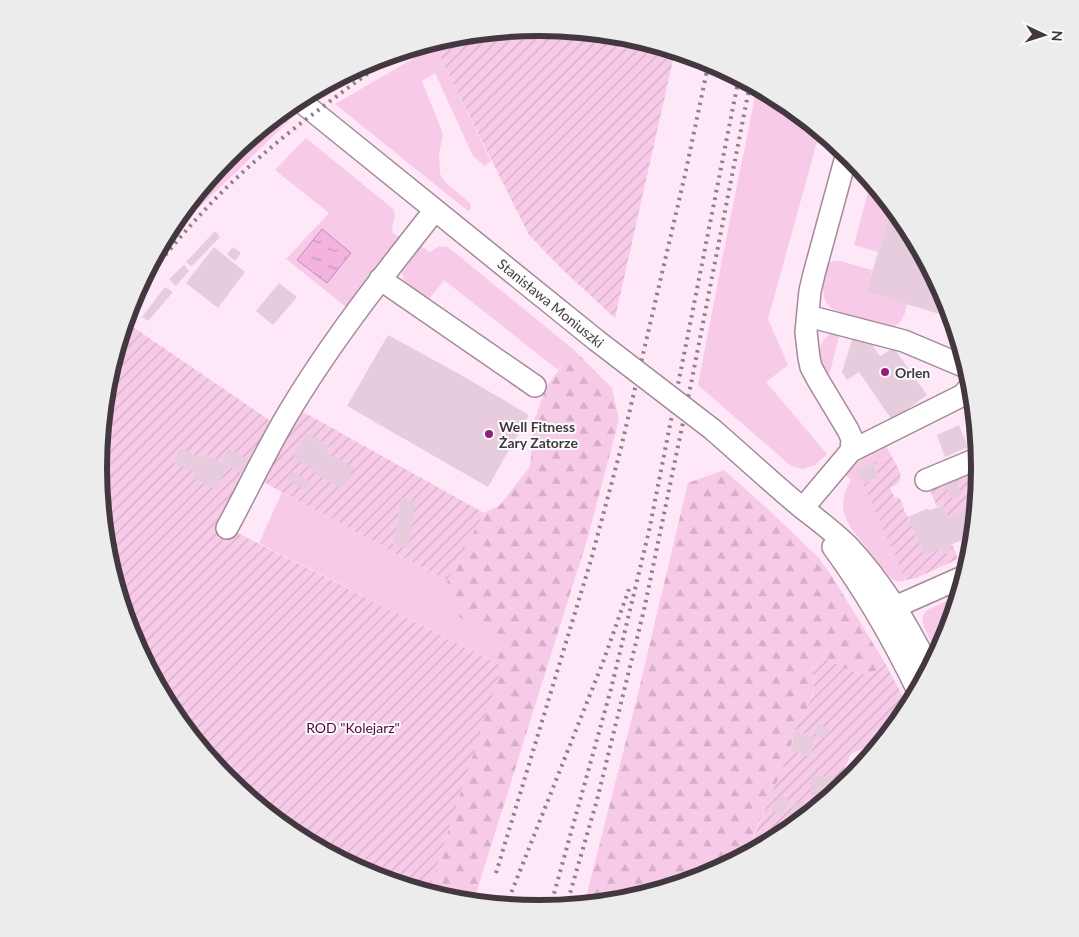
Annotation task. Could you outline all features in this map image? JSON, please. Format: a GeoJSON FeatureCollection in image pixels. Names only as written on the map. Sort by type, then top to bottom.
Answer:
{"type":"FeatureCollection","features":[{"type":"Feature","properties":{"kind":"street","name":"Stanisława Moniuszki"},"geometry":{"type":"LineString","coordinates":[[305,105],[596,340],[712,430],[803,508],[833,531],[872,574],[895,607],[926,662]]}},
{"type":"Feature","properties":{"kind":"street"},"geometry":{"type":"LineString","coordinates":[[844,162],[810,291],[806,332],[811,367],[848,430],[852,440],[851,452]]}},
{"type":"Feature","properties":{"kind":"street"},"geometry":{"type":"LineString","coordinates":[[227,528],[287,416],[336,340],[380,279],[435,210]]}},
{"type":"Feature","properties":{"kind":"street"},"geometry":{"type":"LineString","coordinates":[[380,279],[535,386]]}},
{"type":"Feature","properties":{"kind":"street"},"geometry":{"type":"LineString","coordinates":[[808,316],[904,341],[959,364]]}},
{"type":"Feature","properties":{"kind":"street"},"geometry":{"type":"LineString","coordinates":[[803,508],[851,452],[965,393]]}},
{"type":"Feature","properties":{"kind":"street"},"geometry":{"type":"LineString","coordinates":[[926,480],[972,461]]}},
{"type":"Feature","properties":{"kind":"street","name":"Stanisława Moniuszki"},"geometry":{"type":"LineString","coordinates":[[803,508],[868,598],[915,684]]}},
{"type":"Feature","properties":{"kind":"street"},"geometry":{"type":"LineString","coordinates":[[895,607],[957,580]]}},
{"type":"Feature","properties":{"kind":"green space"},"geometry":{"type":"Polygon","coordinates":[[[540,36],[596,40],[674,58],[615,318],[565,272],[529,235],[440,57],[444,48],[455,45],[511,37],[540,36]]]}},
{"type":"Feature","properties":{"kind":"green space"},"geometry":{"type":"Polygon","coordinates":[[[444,48],[440,57],[491,161],[485,166],[473,156],[435,73],[422,81],[443,134],[439,154],[440,174],[446,183],[471,204],[471,208],[468,211],[335,104],[425,52],[444,48]]]}},
{"type":"Feature","properties":{"kind":"green space"},"geometry":{"type":"Polygon","coordinates":[[[343,84],[325,97],[322,95],[343,84]]]}},
{"type":"Feature","properties":{"kind":"green space"},"geometry":{"type":"Polygon","coordinates":[[[756,94],[780,109],[818,138],[768,319],[788,365],[766,382],[827,454],[815,465],[803,469],[791,466],[698,385],[756,94]]]}},
{"type":"Feature","properties":{"kind":"green space"},"geometry":{"type":"Polygon","coordinates":[[[286,119],[289,121],[186,220],[215,183],[234,163],[276,126],[286,119]]]}},
{"type":"Feature","properties":{"kind":"green space"},"geometry":{"type":"Polygon","coordinates":[[[306,138],[392,208],[395,216],[393,233],[401,238],[346,307],[286,259],[329,213],[275,170],[306,138]]]}},
{"type":"Feature","properties":{"kind":"green space"},"geometry":{"type":"Polygon","coordinates":[[[869,189],[889,215],[878,252],[854,245],[869,189]]]}},
{"type":"Feature","properties":{"kind":"green space"},"geometry":{"type":"Polygon","coordinates":[[[421,246],[430,252],[439,246],[448,247],[574,350],[558,370],[444,280],[430,298],[424,298],[406,289],[402,272],[421,246]]]}},
{"type":"Feature","properties":{"kind":"green space"},"geometry":{"type":"Polygon","coordinates":[[[833,261],[840,261],[872,270],[866,292],[907,304],[904,316],[899,323],[888,328],[843,314],[831,308],[824,297],[823,290],[826,270],[833,261]]]}},
{"type":"Feature","properties":{"kind":"green space","name":"ROD \"Kolejarz\""},"geometry":{"type":"Polygon","coordinates":[[[133,327],[272,422],[218,523],[502,666],[430,886],[374,868],[348,856],[299,828],[276,811],[254,793],[215,754],[180,709],[165,685],[140,634],[130,607],[116,553],[108,497],[107,468],[111,412],[122,357],[129,333],[133,327]]]}},
{"type":"Feature","properties":{"kind":"green space"},"geometry":{"type":"Polygon","coordinates":[[[832,333],[840,333],[828,379],[820,354],[822,342],[832,333]]]}},
{"type":"Feature","properties":{"kind":"green space"},"geometry":{"type":"Polygon","coordinates":[[[574,350],[612,388],[619,420],[587,540],[475,896],[430,886],[501,666],[494,647],[477,629],[453,613],[447,581],[484,513],[499,506],[530,467],[534,421],[546,387],[574,350]]]}},
{"type":"Feature","properties":{"kind":"green space"},"geometry":{"type":"Polygon","coordinates":[[[298,409],[484,513],[447,581],[258,479],[298,409]]]}},
{"type":"Feature","properties":{"kind":"green space"},"geometry":{"type":"Polygon","coordinates":[[[886,446],[891,455],[857,470],[906,580],[901,581],[894,580],[888,575],[851,528],[845,516],[843,504],[845,492],[851,480],[846,475],[859,461],[886,446]]]}},
{"type":"Feature","properties":{"kind":"green space"},"geometry":{"type":"Polygon","coordinates":[[[891,455],[901,478],[896,485],[890,488],[895,498],[898,497],[901,500],[924,556],[942,548],[945,554],[952,551],[950,545],[952,544],[958,559],[916,578],[906,580],[863,484],[879,477],[873,463],[891,455]]]}},
{"type":"Feature","properties":{"kind":"green space"},"geometry":{"type":"Polygon","coordinates":[[[972,468],[971,498],[966,500],[970,508],[948,517],[943,505],[937,507],[928,485],[972,468]]]}},
{"type":"Feature","properties":{"kind":"green space"},"geometry":{"type":"Polygon","coordinates":[[[724,470],[771,512],[819,558],[885,663],[876,671],[863,674],[851,671],[827,660],[813,668],[814,689],[808,709],[795,730],[790,750],[751,846],[705,868],[678,878],[624,892],[586,898],[637,698],[688,483],[724,470]]]}},
{"type":"Feature","properties":{"kind":"green space"},"geometry":{"type":"Polygon","coordinates":[[[282,492],[447,581],[453,613],[477,629],[494,647],[502,666],[259,543],[282,492]]]}},
{"type":"Feature","properties":{"kind":"green space"},"geometry":{"type":"Polygon","coordinates":[[[951,599],[934,645],[923,624],[925,613],[929,609],[951,599]]]}},
{"type":"Feature","properties":{"kind":"green space"},"geometry":{"type":"Polygon","coordinates":[[[827,660],[851,671],[863,674],[876,671],[885,663],[905,700],[872,745],[851,754],[840,779],[825,793],[780,828],[751,846],[790,750],[810,757],[815,738],[795,730],[814,691],[814,667],[821,661],[827,660]]]}},
{"type":"Feature","properties":{"kind":"water"},"geometry":{"type":"Polygon","coordinates":[[[322,229],[351,253],[327,283],[297,260],[322,229]]]}},
{"type":"Feature","properties":{"kind":"building"},"geometry":{"type":"Polygon","coordinates":[[[889,215],[914,252],[944,315],[866,292],[889,215]]]}},
{"type":"Feature","properties":{"kind":"building"},"geometry":{"type":"Polygon","coordinates":[[[215,231],[220,237],[192,266],[186,262],[215,231]]]}},
{"type":"Feature","properties":{"kind":"building"},"geometry":{"type":"Polygon","coordinates":[[[214,247],[245,272],[218,308],[186,283],[214,247]]]}},
{"type":"Feature","properties":{"kind":"building"},"geometry":{"type":"Polygon","coordinates":[[[233,247],[241,253],[235,261],[227,254],[233,247]]]}},
{"type":"Feature","properties":{"kind":"building"},"geometry":{"type":"Polygon","coordinates":[[[184,265],[189,271],[176,286],[169,279],[184,265]]]}},
{"type":"Feature","properties":{"kind":"building"},"geometry":{"type":"Polygon","coordinates":[[[279,283],[297,297],[273,325],[256,311],[279,283]]]}},
{"type":"Feature","properties":{"kind":"building"},"geometry":{"type":"Polygon","coordinates":[[[165,287],[173,292],[148,321],[142,317],[165,287]]]}},
{"type":"Feature","properties":{"kind":"building"},"geometry":{"type":"Polygon","coordinates":[[[388,335],[529,415],[488,487],[347,406],[388,335]]]}},
{"type":"Feature","properties":{"kind":"building"},"geometry":{"type":"Polygon","coordinates":[[[853,337],[871,343],[880,356],[894,348],[927,395],[892,420],[859,372],[847,380],[842,372],[853,337]]]}},
{"type":"Feature","properties":{"kind":"building"},"geometry":{"type":"Polygon","coordinates":[[[959,425],[968,447],[945,457],[937,435],[959,425]]]}},
{"type":"Feature","properties":{"kind":"building"},"geometry":{"type":"Polygon","coordinates":[[[306,433],[329,446],[326,452],[354,468],[342,489],[313,472],[315,470],[293,458],[306,433]]]}},
{"type":"Feature","properties":{"kind":"building"},"geometry":{"type":"Polygon","coordinates":[[[181,448],[203,459],[205,454],[222,463],[228,449],[251,462],[244,475],[228,466],[216,490],[193,478],[196,473],[174,463],[181,448]]]}},
{"type":"Feature","properties":{"kind":"building"},"geometry":{"type":"Polygon","coordinates":[[[873,463],[879,477],[863,484],[856,470],[873,463]]]}},
{"type":"Feature","properties":{"kind":"building"},"geometry":{"type":"Polygon","coordinates":[[[292,471],[310,481],[305,490],[287,480],[292,471]]]}},
{"type":"Feature","properties":{"kind":"building"},"geometry":{"type":"Polygon","coordinates":[[[953,474],[962,495],[951,499],[942,478],[953,474]]]}},
{"type":"Feature","properties":{"kind":"building"},"geometry":{"type":"Polygon","coordinates":[[[401,498],[416,501],[408,548],[393,546],[401,498]]]}},
{"type":"Feature","properties":{"kind":"building"},"geometry":{"type":"Polygon","coordinates":[[[971,498],[970,508],[966,500],[971,498]]]}},
{"type":"Feature","properties":{"kind":"building"},"geometry":{"type":"Polygon","coordinates":[[[943,505],[948,517],[970,508],[966,539],[950,545],[952,551],[944,554],[942,548],[924,556],[908,517],[926,509],[931,510],[943,505]]]}},
{"type":"Feature","properties":{"kind":"building"},"geometry":{"type":"Polygon","coordinates":[[[818,724],[829,729],[825,738],[814,734],[818,724]]]}},
{"type":"Feature","properties":{"kind":"building"},"geometry":{"type":"Polygon","coordinates":[[[795,730],[815,738],[810,757],[790,750],[795,730]]]}},
{"type":"Feature","properties":{"kind":"building"},"geometry":{"type":"Polygon","coordinates":[[[811,776],[835,776],[835,784],[823,794],[811,795],[811,776]]]}},
{"type":"Feature","properties":{"kind":"building"},"geometry":{"type":"Polygon","coordinates":[[[780,795],[790,800],[781,816],[772,811],[780,795]]]}},
{"type":"Feature","properties":{"kind":"building"},"geometry":{"type":"Polygon","coordinates":[[[800,801],[811,805],[786,824],[784,823],[793,806],[800,801]]]}},
{"type":"Feature","properties":{"kind":"railway"},"geometry":{"type":"LineString","coordinates":[[160,262],[199,216],[249,167],[286,135],[376,68]]}},
{"type":"Feature","properties":{"kind":"railway"},"geometry":{"type":"LineString","coordinates":[[496,873],[591,560],[621,448],[685,175],[707,70]]}},
{"type":"Feature","properties":{"kind":"railway"},"geometry":{"type":"LineString","coordinates":[[552,901],[611,689],[649,531],[738,84]]}},
{"type":"Feature","properties":{"kind":"railway"},"geometry":{"type":"LineString","coordinates":[[568,900],[597,800],[644,610],[749,90]]}},
{"type":"Feature","properties":{"kind":"railway"},"geometry":{"type":"LineString","coordinates":[[508,900],[603,662],[629,589]]}},
{"type":"Feature","properties":{"kind":"place","name":"Orlen"},"geometry":{"type":"Point","coordinates":[885,372]}},
{"type":"Feature","properties":{"kind":"place","name":"Well Fitness Żary Zatorze"},"geometry":{"type":"Point","coordinates":[489,434]}}]}
